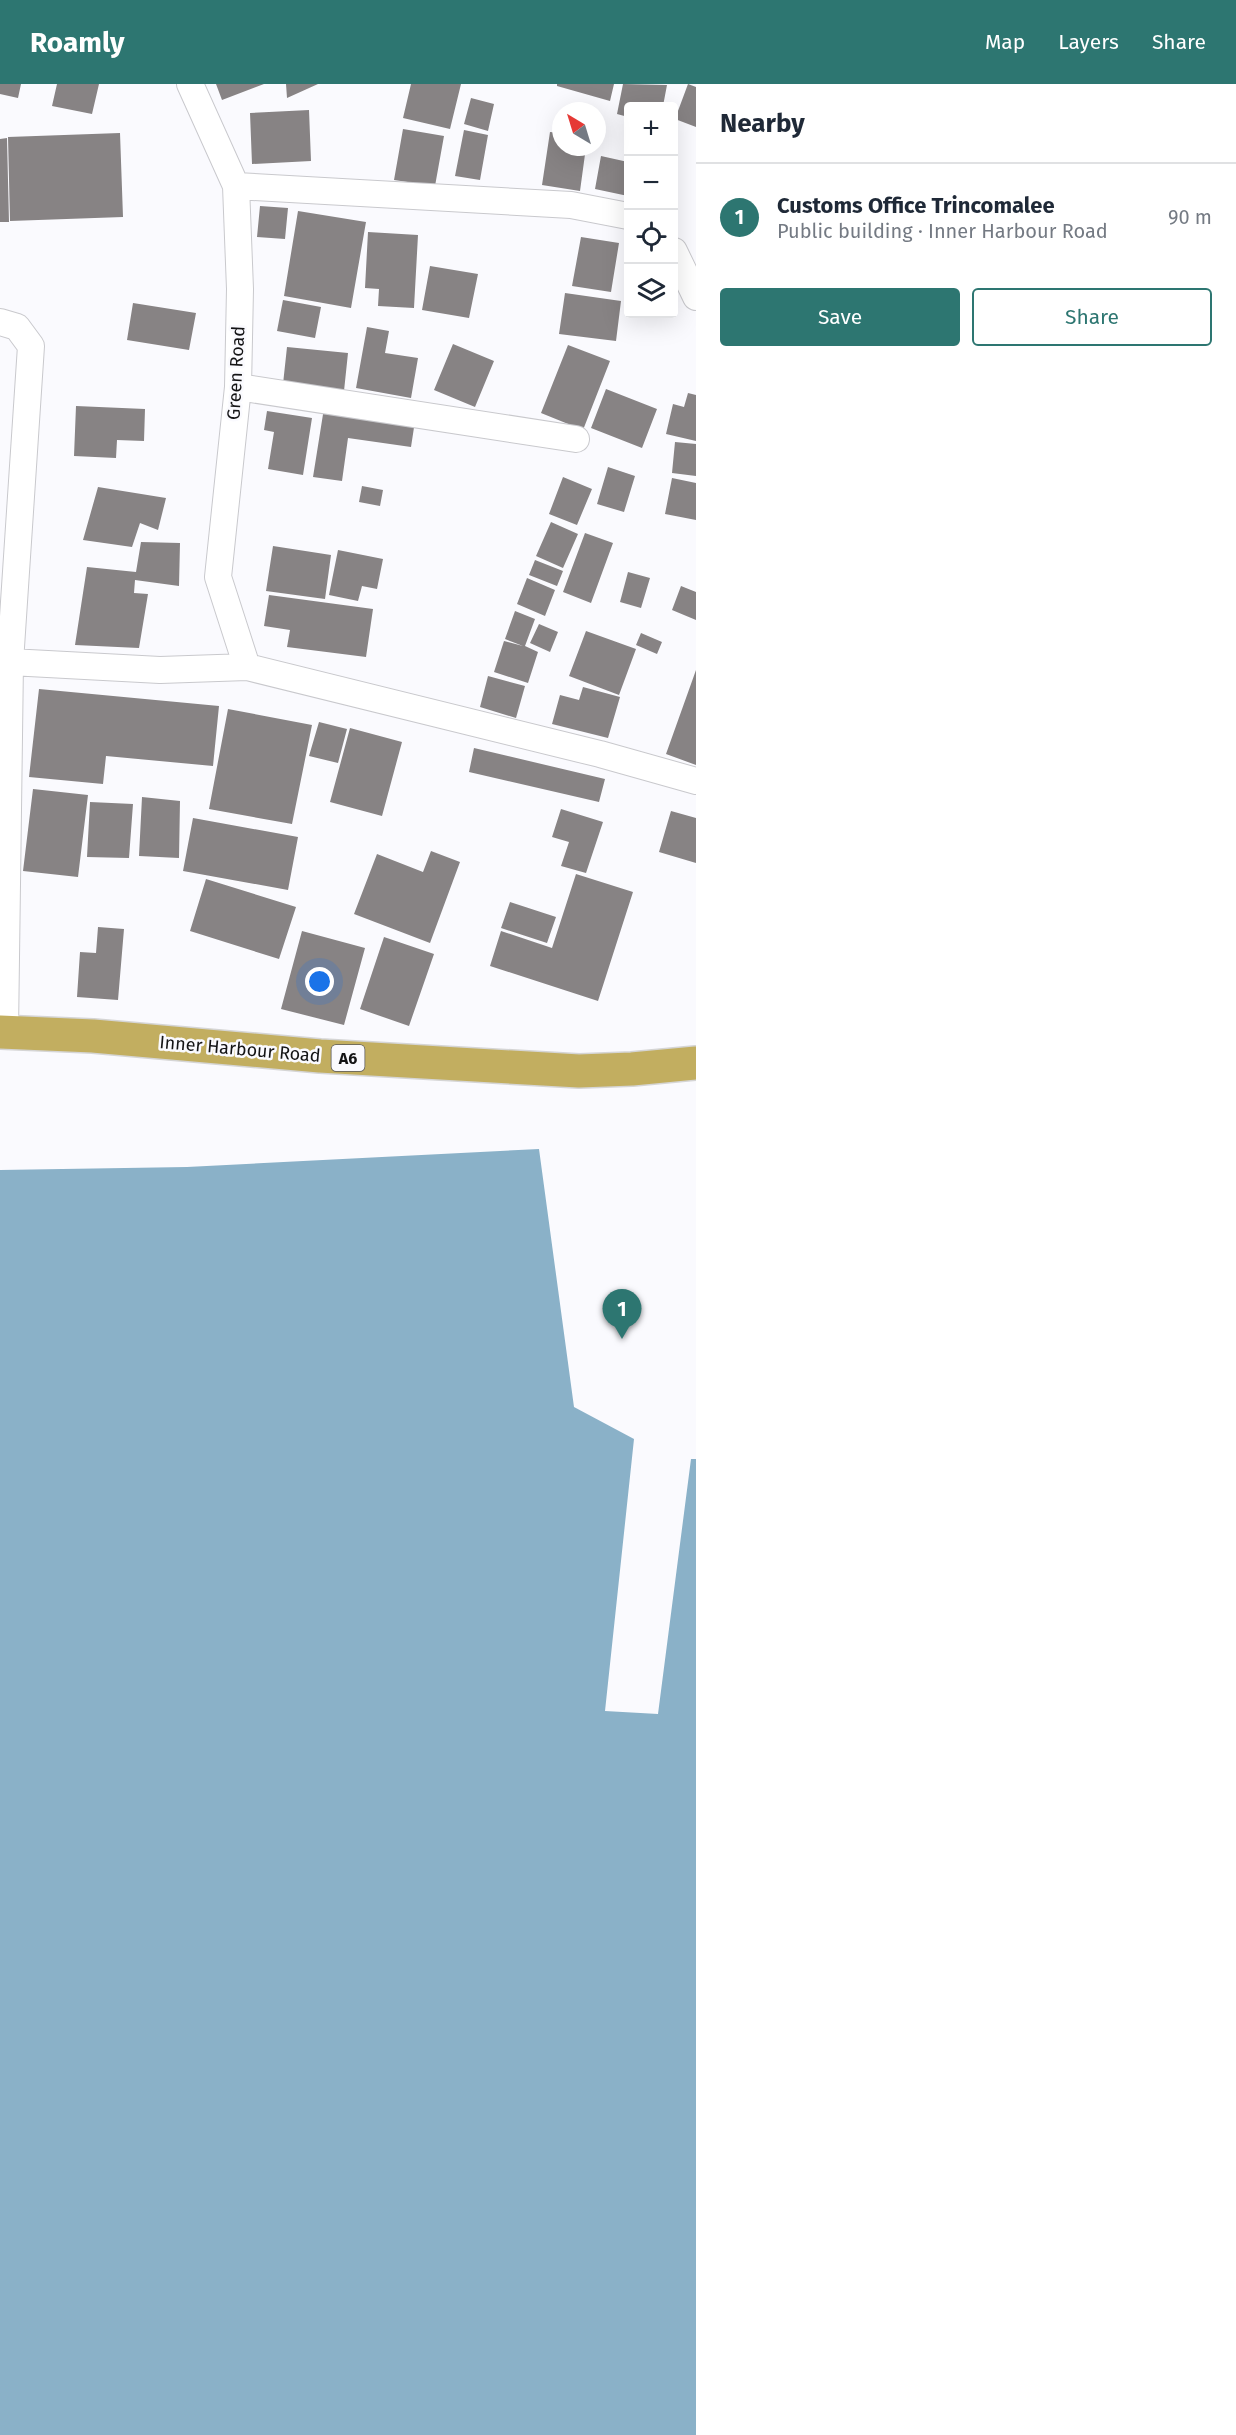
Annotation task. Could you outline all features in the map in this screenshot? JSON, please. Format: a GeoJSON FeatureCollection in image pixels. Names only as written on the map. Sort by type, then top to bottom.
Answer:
{"type":"FeatureCollection","features":[{"type":"Feature","properties":{"kind":"highway","name":"Inner Harbour Road"},"geometry":{"type":"LineString","coordinates":[[2,1032],[104,1037],[320,1056],[579,1071],[696,1063]]}},
{"type":"Feature","properties":{"kind":"street","name":"Green Road"},"geometry":{"type":"LineString","coordinates":[[190,84],[236,186],[240,289],[238,387],[218,577],[247,667]]}},
{"type":"Feature","properties":{"kind":"street"},"geometry":{"type":"LineString","coordinates":[[236,186],[571,206],[624,215]]}},
{"type":"Feature","properties":{"kind":"street"},"geometry":{"type":"LineString","coordinates":[[678,259],[696,297]]}},
{"type":"Feature","properties":{"kind":"street"},"geometry":{"type":"LineString","coordinates":[[0,322],[17,327],[31,346],[10,662],[2,1032]]}},
{"type":"Feature","properties":{"kind":"street"},"geometry":{"type":"LineString","coordinates":[[238,387],[576,439]]}},
{"type":"Feature","properties":{"kind":"street"},"geometry":{"type":"LineString","coordinates":[[10,662],[160,670],[247,667],[600,754],[696,782]]}},
{"type":"Feature","properties":{"kind":"water"},"geometry":{"type":"Polygon","coordinates":[[[539,1149],[574,1407],[634,1439],[605,1711],[658,1714],[691,1459],[696,1459],[696,2435],[0,2435],[0,1170],[187,1167],[539,1149]]]}},
{"type":"Feature","properties":{"kind":"building"},"geometry":{"type":"Polygon","coordinates":[[[0,84],[21,84],[18,98],[0,94],[0,84]]]}},
{"type":"Feature","properties":{"kind":"building"},"geometry":{"type":"Polygon","coordinates":[[[57,84],[99,84],[92,114],[52,106],[57,84]]]}},
{"type":"Feature","properties":{"kind":"building"},"geometry":{"type":"Polygon","coordinates":[[[216,84],[264,84],[222,100],[216,84]]]}},
{"type":"Feature","properties":{"kind":"building"},"geometry":{"type":"Polygon","coordinates":[[[286,84],[318,84],[287,98],[286,84]]]}},
{"type":"Feature","properties":{"kind":"building"},"geometry":{"type":"Polygon","coordinates":[[[411,84],[461,84],[450,129],[403,118],[411,84]]]}},
{"type":"Feature","properties":{"kind":"building"},"geometry":{"type":"Polygon","coordinates":[[[557,84],[614,84],[610,101],[557,86],[557,84]]]}},
{"type":"Feature","properties":{"kind":"building"},"geometry":{"type":"Polygon","coordinates":[[[623,84],[667,85],[664,102],[624,102],[624,116],[617,114],[623,84]]]}},
{"type":"Feature","properties":{"kind":"building"},"geometry":{"type":"Polygon","coordinates":[[[688,84],[696,87],[696,127],[678,120],[678,111],[688,84]]]}},
{"type":"Feature","properties":{"kind":"building"},"geometry":{"type":"Polygon","coordinates":[[[471,98],[494,104],[488,131],[464,124],[471,98]]]}},
{"type":"Feature","properties":{"kind":"building"},"geometry":{"type":"Polygon","coordinates":[[[309,110],[311,161],[252,164],[250,113],[309,110]]]}},
{"type":"Feature","properties":{"kind":"building"},"geometry":{"type":"Polygon","coordinates":[[[403,129],[444,136],[435,186],[394,180],[403,129]]]}},
{"type":"Feature","properties":{"kind":"building"},"geometry":{"type":"Polygon","coordinates":[[[464,130],[488,135],[480,180],[455,176],[464,130]]]}},
{"type":"Feature","properties":{"kind":"building"},"geometry":{"type":"Polygon","coordinates":[[[550,132],[552,132],[552,156],[585,156],[580,191],[542,185],[550,132]]]}},
{"type":"Feature","properties":{"kind":"building"},"geometry":{"type":"Polygon","coordinates":[[[120,133],[123,217],[10,221],[8,137],[120,133]]]}},
{"type":"Feature","properties":{"kind":"building"},"geometry":{"type":"Polygon","coordinates":[[[7,138],[9,222],[0,222],[0,139],[7,138]]]}},
{"type":"Feature","properties":{"kind":"building"},"geometry":{"type":"Polygon","coordinates":[[[601,156],[624,161],[624,195],[595,189],[601,156]]]}},
{"type":"Feature","properties":{"kind":"building"},"geometry":{"type":"Polygon","coordinates":[[[260,206],[288,208],[285,239],[257,237],[260,206]]]}},
{"type":"Feature","properties":{"kind":"building"},"geometry":{"type":"Polygon","coordinates":[[[298,211],[366,222],[351,308],[284,296],[298,211]]]}},
{"type":"Feature","properties":{"kind":"building"},"geometry":{"type":"Polygon","coordinates":[[[368,232],[418,235],[414,308],[378,306],[379,289],[365,288],[368,232]]]}},
{"type":"Feature","properties":{"kind":"building"},"geometry":{"type":"Polygon","coordinates":[[[581,237],[619,243],[611,292],[572,286],[581,237]]]}},
{"type":"Feature","properties":{"kind":"building"},"geometry":{"type":"Polygon","coordinates":[[[430,266],[478,274],[469,318],[422,310],[430,266]]]}},
{"type":"Feature","properties":{"kind":"building"},"geometry":{"type":"Polygon","coordinates":[[[565,293],[621,301],[616,341],[559,334],[565,293]]]}},
{"type":"Feature","properties":{"kind":"building"},"geometry":{"type":"Polygon","coordinates":[[[283,300],[321,307],[315,338],[277,331],[283,300]]]}},
{"type":"Feature","properties":{"kind":"building"},"geometry":{"type":"Polygon","coordinates":[[[133,303],[196,313],[189,350],[127,340],[133,303]]]}},
{"type":"Feature","properties":{"kind":"building"},"geometry":{"type":"Polygon","coordinates":[[[367,327],[389,331],[385,353],[418,358],[411,398],[356,388],[367,327]]]}},
{"type":"Feature","properties":{"kind":"building"},"geometry":{"type":"Polygon","coordinates":[[[453,344],[494,361],[475,407],[434,390],[453,344]]]}},
{"type":"Feature","properties":{"kind":"building"},"geometry":{"type":"Polygon","coordinates":[[[568,345],[610,361],[583,430],[541,413],[568,345]]]}},
{"type":"Feature","properties":{"kind":"building"},"geometry":{"type":"Polygon","coordinates":[[[287,347],[348,353],[344,391],[283,384],[287,347]]]}},
{"type":"Feature","properties":{"kind":"building"},"geometry":{"type":"Polygon","coordinates":[[[606,389],[657,409],[642,448],[591,428],[606,389]]]}},
{"type":"Feature","properties":{"kind":"building"},"geometry":{"type":"Polygon","coordinates":[[[688,393],[696,395],[696,441],[666,434],[673,404],[684,407],[688,393]]]}},
{"type":"Feature","properties":{"kind":"building"},"geometry":{"type":"Polygon","coordinates":[[[76,406],[145,409],[144,441],[117,440],[116,458],[74,456],[76,406]]]}},
{"type":"Feature","properties":{"kind":"building"},"geometry":{"type":"Polygon","coordinates":[[[324,408],[415,421],[411,447],[348,438],[342,481],[313,477],[324,408]]]}},
{"type":"Feature","properties":{"kind":"building"},"geometry":{"type":"Polygon","coordinates":[[[267,411],[312,418],[303,475],[268,469],[274,432],[264,430],[267,411]]]}},
{"type":"Feature","properties":{"kind":"building"},"geometry":{"type":"Polygon","coordinates":[[[675,442],[696,444],[696,476],[672,473],[675,442]]]}},
{"type":"Feature","properties":{"kind":"building"},"geometry":{"type":"Polygon","coordinates":[[[608,467],[635,476],[624,512],[597,504],[608,467]]]}},
{"type":"Feature","properties":{"kind":"building"},"geometry":{"type":"Polygon","coordinates":[[[563,477],[592,489],[577,525],[549,514],[563,477]]]}},
{"type":"Feature","properties":{"kind":"building"},"geometry":{"type":"Polygon","coordinates":[[[672,478],[696,483],[696,520],[665,514],[672,478]]]}},
{"type":"Feature","properties":{"kind":"building"},"geometry":{"type":"Polygon","coordinates":[[[362,486],[383,490],[380,506],[359,502],[362,486]]]}},
{"type":"Feature","properties":{"kind":"building"},"geometry":{"type":"Polygon","coordinates":[[[98,487],[166,498],[158,530],[140,523],[132,547],[83,540],[98,487]]]}},
{"type":"Feature","properties":{"kind":"building"},"geometry":{"type":"Polygon","coordinates":[[[551,522],[578,534],[563,568],[536,556],[551,522]]]}},
{"type":"Feature","properties":{"kind":"building"},"geometry":{"type":"Polygon","coordinates":[[[585,533],[613,543],[591,603],[563,592],[585,533]]]}},
{"type":"Feature","properties":{"kind":"building"},"geometry":{"type":"Polygon","coordinates":[[[141,542],[180,543],[179,586],[135,580],[134,593],[148,594],[139,648],[75,645],[87,567],[136,572],[141,542]]]}},
{"type":"Feature","properties":{"kind":"building"},"geometry":{"type":"Polygon","coordinates":[[[273,546],[331,555],[325,599],[266,591],[273,546]]]}},
{"type":"Feature","properties":{"kind":"building"},"geometry":{"type":"Polygon","coordinates":[[[338,550],[383,559],[377,589],[362,586],[358,601],[329,595],[338,550]]]}},
{"type":"Feature","properties":{"kind":"building"},"geometry":{"type":"Polygon","coordinates":[[[535,560],[563,571],[557,586],[529,575],[535,560]]]}},
{"type":"Feature","properties":{"kind":"building"},"geometry":{"type":"Polygon","coordinates":[[[628,572],[650,578],[641,608],[620,602],[628,572]]]}},
{"type":"Feature","properties":{"kind":"building"},"geometry":{"type":"Polygon","coordinates":[[[527,578],[555,590],[545,616],[517,604],[527,578]]]}},
{"type":"Feature","properties":{"kind":"building"},"geometry":{"type":"Polygon","coordinates":[[[681,586],[696,592],[696,620],[672,610],[681,586]]]}},
{"type":"Feature","properties":{"kind":"building"},"geometry":{"type":"Polygon","coordinates":[[[269,595],[373,609],[366,657],[287,647],[290,630],[264,626],[269,595]]]}},
{"type":"Feature","properties":{"kind":"building"},"geometry":{"type":"Polygon","coordinates":[[[515,611],[535,619],[525,646],[538,652],[528,683],[494,672],[504,641],[523,646],[505,639],[515,611]]]}},
{"type":"Feature","properties":{"kind":"building"},"geometry":{"type":"Polygon","coordinates":[[[539,624],[558,632],[550,652],[530,643],[539,624]]]}},
{"type":"Feature","properties":{"kind":"building"},"geometry":{"type":"Polygon","coordinates":[[[586,631],[636,649],[619,695],[569,676],[586,631]]]}},
{"type":"Feature","properties":{"kind":"building"},"geometry":{"type":"Polygon","coordinates":[[[641,633],[662,642],[657,654],[636,645],[641,633]]]}},
{"type":"Feature","properties":{"kind":"building"},"geometry":{"type":"Polygon","coordinates":[[[696,670],[696,765],[666,754],[696,670]]]}},
{"type":"Feature","properties":{"kind":"building"},"geometry":{"type":"Polygon","coordinates":[[[488,676],[525,686],[516,718],[480,707],[488,676]]]}},
{"type":"Feature","properties":{"kind":"building"},"geometry":{"type":"Polygon","coordinates":[[[583,687],[620,697],[608,738],[552,724],[560,695],[579,700],[583,687]]]}},
{"type":"Feature","properties":{"kind":"building"},"geometry":{"type":"Polygon","coordinates":[[[39,689],[219,706],[213,766],[106,756],[103,784],[29,777],[39,689]]]}},
{"type":"Feature","properties":{"kind":"building"},"geometry":{"type":"Polygon","coordinates":[[[228,709],[312,725],[292,824],[209,809],[228,709]]]}},
{"type":"Feature","properties":{"kind":"building"},"geometry":{"type":"Polygon","coordinates":[[[319,722],[347,729],[338,763],[309,756],[319,722]]]}},
{"type":"Feature","properties":{"kind":"building"},"geometry":{"type":"Polygon","coordinates":[[[350,728],[402,742],[382,816],[330,802],[350,728]]]}},
{"type":"Feature","properties":{"kind":"building"},"geometry":{"type":"Polygon","coordinates":[[[474,748],[605,779],[599,802],[469,772],[474,748]]]}},
{"type":"Feature","properties":{"kind":"building"},"geometry":{"type":"Polygon","coordinates":[[[33,789],[88,795],[78,877],[23,871],[33,789]]]}},
{"type":"Feature","properties":{"kind":"building"},"geometry":{"type":"Polygon","coordinates":[[[142,797],[180,801],[179,858],[139,856],[142,797]]]}},
{"type":"Feature","properties":{"kind":"building"},"geometry":{"type":"Polygon","coordinates":[[[90,802],[133,804],[129,858],[87,857],[90,802]]]}},
{"type":"Feature","properties":{"kind":"building"},"geometry":{"type":"Polygon","coordinates":[[[561,809],[603,822],[586,873],[561,866],[569,842],[552,837],[561,809]]]}},
{"type":"Feature","properties":{"kind":"building"},"geometry":{"type":"Polygon","coordinates":[[[671,811],[696,818],[696,863],[659,852],[671,811]]]}},
{"type":"Feature","properties":{"kind":"building"},"geometry":{"type":"Polygon","coordinates":[[[193,818],[298,837],[288,890],[183,871],[193,818]]]}},
{"type":"Feature","properties":{"kind":"building"},"geometry":{"type":"Polygon","coordinates":[[[431,851],[460,862],[430,943],[354,914],[377,854],[423,872],[431,851]]]}},
{"type":"Feature","properties":{"kind":"building"},"geometry":{"type":"Polygon","coordinates":[[[576,874],[633,892],[598,1001],[490,966],[501,931],[552,948],[576,874]]]}},
{"type":"Feature","properties":{"kind":"building"},"geometry":{"type":"Polygon","coordinates":[[[206,879],[296,907],[279,959],[190,931],[206,879]]]}},
{"type":"Feature","properties":{"kind":"building"},"geometry":{"type":"Polygon","coordinates":[[[510,902],[556,917],[547,943],[501,928],[510,902]]]}},
{"type":"Feature","properties":{"kind":"building"},"geometry":{"type":"Polygon","coordinates":[[[98,927],[124,929],[118,1000],[77,997],[80,952],[96,953],[98,927]]]}},
{"type":"Feature","properties":{"kind":"building"},"geometry":{"type":"Polygon","coordinates":[[[302,931],[365,948],[344,1025],[281,1009],[302,931]]]}},
{"type":"Feature","properties":{"kind":"building"},"geometry":{"type":"Polygon","coordinates":[[[384,937],[434,954],[409,1026],[360,1009],[384,937]]]}},
{"type":"Feature","properties":{"kind":"place","name":"Customs Office Trincomalee"},"geometry":{"type":"Point","coordinates":[622,1339]}}]}
